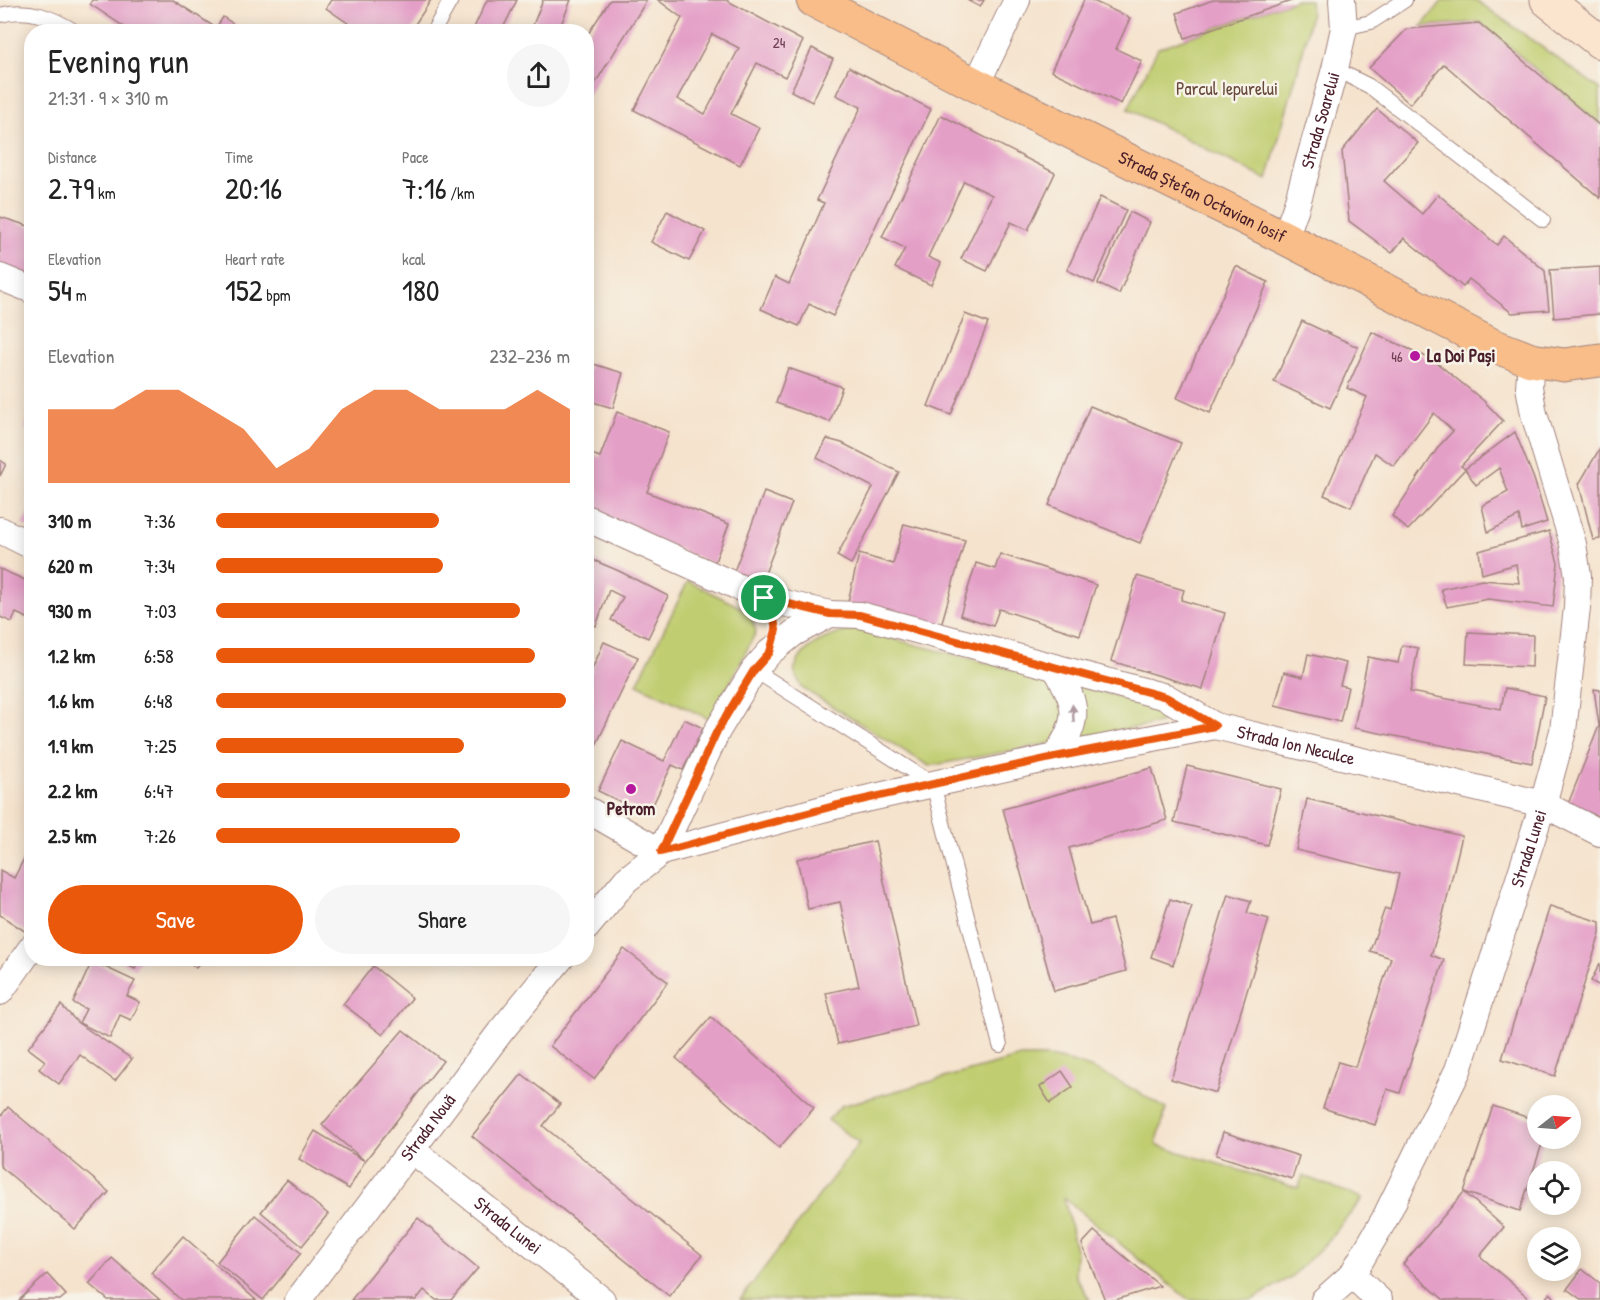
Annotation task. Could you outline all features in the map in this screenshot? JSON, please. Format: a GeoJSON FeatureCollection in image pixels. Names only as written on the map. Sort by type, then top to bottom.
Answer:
{"type":"FeatureCollection","features":[{"type":"Feature","properties":{"kind":"main road","name":"Strada Ștefan Octavian Iosif"},"geometry":{"type":"LineString","coordinates":[[813,0],[976,85],[1285,238],[1491,345],[1531,360],[1564,365],[1600,360]]}},
{"type":"Feature","properties":{"kind":"main road"},"geometry":{"type":"LineString","coordinates":[[1547,0],[1600,42]]}},
{"type":"Feature","properties":{"kind":"street"},"geometry":{"type":"LineString","coordinates":[[976,85],[1017,0]]}},
{"type":"Feature","properties":{"kind":"street","name":"Strada Soarelui"},"geometry":{"type":"LineString","coordinates":[[1285,238],[1335,69],[1344,28],[1342,0]]}},
{"type":"Feature","properties":{"kind":"street"},"geometry":{"type":"LineString","coordinates":[[0,277],[24,287]]}},
{"type":"Feature","properties":{"kind":"street","name":"Strada Lunei"},"geometry":{"type":"LineString","coordinates":[[1324,1300],[1352,1275],[1384,1220],[1458,1070],[1543,804],[1563,731],[1577,608],[1589,573],[1573,544],[1534,414],[1529,387],[1531,360]]}},
{"type":"Feature","properties":{"kind":"street","name":"Strada Ion Neculce"},"geometry":{"type":"LineString","coordinates":[[594,522],[764,598],[830,614],[860,615],[1166,697],[1215,726],[1543,804],[1600,833]]}},
{"type":"Feature","properties":{"kind":"street"},"geometry":{"type":"LineString","coordinates":[[0,530],[24,542]]}},
{"type":"Feature","properties":{"kind":"street"},"geometry":{"type":"LineString","coordinates":[[661,852],[717,731],[762,661],[776,630],[773,614],[764,598]]}},
{"type":"Feature","properties":{"kind":"street"},"geometry":{"type":"LineString","coordinates":[[762,661],[794,633],[830,614]]}},
{"type":"Feature","properties":{"kind":"street"},"geometry":{"type":"LineString","coordinates":[[1055,667],[1068,688],[1073,704],[1074,723],[1055,757]]}},
{"type":"Feature","properties":{"kind":"street"},"geometry":{"type":"LineString","coordinates":[[594,918],[626,880],[661,852],[834,806],[1055,757],[1215,726]]}},
{"type":"Feature","properties":{"kind":"street"},"geometry":{"type":"LineString","coordinates":[[594,814],[661,852]]}},
{"type":"Feature","properties":{"kind":"street"},"geometry":{"type":"LineString","coordinates":[[0,992],[24,958]]}},
{"type":"Feature","properties":{"kind":"street","name":"Strada Nouă"},"geometry":{"type":"LineString","coordinates":[[298,1300],[501,1031],[554,966]]}},
{"type":"Feature","properties":{"kind":"street","name":"Strada Lunei"},"geometry":{"type":"LineString","coordinates":[[412,1150],[602,1300]]}},
{"type":"Feature","properties":{"kind":"street"},"geometry":{"type":"LineString","coordinates":[[1352,1275],[1379,1300]]}},
{"type":"Feature","properties":{"kind":"lane"},"geometry":{"type":"LineString","coordinates":[[438,24],[451,0]]}},
{"type":"Feature","properties":{"kind":"lane"},"geometry":{"type":"LineString","coordinates":[[1344,28],[1371,22],[1405,0]]}},
{"type":"Feature","properties":{"kind":"lane"},"geometry":{"type":"LineString","coordinates":[[0,15],[25,11],[54,19],[62,24]]}},
{"type":"Feature","properties":{"kind":"lane"},"geometry":{"type":"LineString","coordinates":[[1335,69],[1370,86],[1543,220]]}},
{"type":"Feature","properties":{"kind":"lane"},"geometry":{"type":"LineString","coordinates":[[762,661],[933,784],[1000,1045]]}},
{"type":"Feature","properties":{"kind":"green space","name":"Parcul Iepurelui"},"geometry":{"type":"Polygon","coordinates":[[[1295,0],[1310,0],[1311,12],[1303,51],[1267,180],[1128,109],[1158,48],[1295,0]]]}},
{"type":"Feature","properties":{"kind":"green space"},"geometry":{"type":"Polygon","coordinates":[[[1443,0],[1476,0],[1600,89],[1600,124],[1480,22],[1422,26],[1443,0]]]}},
{"type":"Feature","properties":{"kind":"green space"},"geometry":{"type":"Polygon","coordinates":[[[688,581],[750,612],[756,632],[711,720],[637,684],[688,581]]]}},
{"type":"Feature","properties":{"kind":"green space"},"geometry":{"type":"Polygon","coordinates":[[[854,629],[1128,699],[1160,709],[1163,713],[1163,720],[1160,723],[929,766],[802,688],[794,671],[803,654],[826,638],[854,629]]]}},
{"type":"Feature","properties":{"kind":"green space"},"geometry":{"type":"Polygon","coordinates":[[[1021,1057],[1049,1057],[1098,1071],[1166,1109],[1156,1145],[1298,1188],[1303,1176],[1363,1198],[1327,1242],[1291,1277],[1252,1300],[1189,1300],[1064,1198],[1076,1250],[1075,1276],[1090,1300],[740,1300],[859,1143],[828,1120],[841,1106],[1021,1057]]]}},
{"type":"Feature","properties":{"kind":"building"},"geometry":{"type":"Polygon","coordinates":[[[92,0],[173,0],[210,24],[120,24],[90,4],[92,0]]]}},
{"type":"Feature","properties":{"kind":"building"},"geometry":{"type":"Polygon","coordinates":[[[331,0],[431,0],[415,24],[349,24],[326,8],[331,0]]]}},
{"type":"Feature","properties":{"kind":"building"},"geometry":{"type":"Polygon","coordinates":[[[487,0],[517,0],[505,24],[476,24],[487,0]]]}},
{"type":"Feature","properties":{"kind":"building"},"geometry":{"type":"Polygon","coordinates":[[[543,0],[571,0],[561,24],[533,24],[543,0]]]}},
{"type":"Feature","properties":{"kind":"building"},"geometry":{"type":"Polygon","coordinates":[[[610,0],[647,0],[594,85],[594,25],[610,0]]]}},
{"type":"Feature","properties":{"kind":"building"},"geometry":{"type":"Polygon","coordinates":[[[658,0],[726,0],[803,41],[785,77],[757,63],[731,114],[759,128],[740,165],[634,110],[682,18],[658,0]],[[712,34],[677,99],[705,114],[739,48],[712,34]]]}},
{"type":"Feature","properties":{"kind":"building"},"geometry":{"type":"Polygon","coordinates":[[[967,0],[984,0],[980,7],[967,0]]]}},
{"type":"Feature","properties":{"kind":"building"},"geometry":{"type":"Polygon","coordinates":[[[1084,0],[1091,0],[1130,18],[1116,49],[1142,61],[1121,104],[1051,71],[1084,0]]]}},
{"type":"Feature","properties":{"kind":"building"},"geometry":{"type":"Polygon","coordinates":[[[1213,0],[1294,0],[1185,38],[1177,13],[1213,0]]]}},
{"type":"Feature","properties":{"kind":"building"},"geometry":{"type":"Polygon","coordinates":[[[223,17],[233,24],[219,24],[223,17]]]}},
{"type":"Feature","properties":{"kind":"building"},"geometry":{"type":"Polygon","coordinates":[[[1479,23],[1600,126],[1600,198],[1444,64],[1410,104],[1369,68],[1407,29],[1479,23]]]}},
{"type":"Feature","properties":{"kind":"building"},"geometry":{"type":"Polygon","coordinates":[[[812,48],[833,59],[812,102],[791,91],[812,48]]]}},
{"type":"Feature","properties":{"kind":"building"},"geometry":{"type":"Polygon","coordinates":[[[849,67],[931,109],[833,316],[809,304],[799,326],[761,309],[775,277],[789,284],[824,203],[817,200],[861,107],[836,95],[849,67]]]}},
{"type":"Feature","properties":{"kind":"building"},"geometry":{"type":"Polygon","coordinates":[[[1377,109],[1418,143],[1384,181],[1422,214],[1438,194],[1497,245],[1504,236],[1545,271],[1549,310],[1512,313],[1469,279],[1463,287],[1404,238],[1392,253],[1349,221],[1342,151],[1377,109]]]}},
{"type":"Feature","properties":{"kind":"building"},"geometry":{"type":"Polygon","coordinates":[[[941,115],[1055,173],[1028,230],[1011,222],[987,271],[961,259],[992,195],[964,181],[928,257],[941,263],[931,285],[895,268],[905,248],[882,237],[941,115]]]}},
{"type":"Feature","properties":{"kind":"building"},"geometry":{"type":"Polygon","coordinates":[[[1100,197],[1126,210],[1094,283],[1067,270],[1100,197]]]}},
{"type":"Feature","properties":{"kind":"building"},"geometry":{"type":"Polygon","coordinates":[[[667,211],[705,231],[689,261],[651,242],[667,211]]]}},
{"type":"Feature","properties":{"kind":"building"},"geometry":{"type":"Polygon","coordinates":[[[1130,212],[1150,222],[1119,294],[1098,284],[1130,212]]]}},
{"type":"Feature","properties":{"kind":"building"},"geometry":{"type":"Polygon","coordinates":[[[0,217],[24,224],[24,278],[0,270],[0,217]]]}},
{"type":"Feature","properties":{"kind":"building"},"geometry":{"type":"Polygon","coordinates":[[[1236,266],[1268,282],[1210,413],[1177,398],[1236,266]]]}},
{"type":"Feature","properties":{"kind":"building"},"geometry":{"type":"Polygon","coordinates":[[[1600,267],[1600,314],[1554,318],[1550,270],[1600,267]]]}},
{"type":"Feature","properties":{"kind":"building"},"geometry":{"type":"Polygon","coordinates":[[[965,314],[988,323],[951,415],[928,406],[965,314]]]}},
{"type":"Feature","properties":{"kind":"building"},"geometry":{"type":"Polygon","coordinates":[[[1302,321],[1358,347],[1330,408],[1274,382],[1302,321]]]}},
{"type":"Feature","properties":{"kind":"building"},"geometry":{"type":"Polygon","coordinates":[[[1372,332],[1433,360],[1484,401],[1503,421],[1461,466],[1465,469],[1408,530],[1392,516],[1439,446],[1453,431],[1434,413],[1394,466],[1375,453],[1351,507],[1324,495],[1367,397],[1347,388],[1372,332]]]}},
{"type":"Feature","properties":{"kind":"building"},"geometry":{"type":"Polygon","coordinates":[[[594,364],[623,373],[613,408],[594,402],[594,364]]]}},
{"type":"Feature","properties":{"kind":"building"},"geometry":{"type":"Polygon","coordinates":[[[788,368],[842,387],[830,422],[776,403],[788,368]]]}},
{"type":"Feature","properties":{"kind":"building"},"geometry":{"type":"Polygon","coordinates":[[[1090,406],[1181,443],[1140,543],[1049,505],[1090,406]]]}},
{"type":"Feature","properties":{"kind":"building"},"geometry":{"type":"Polygon","coordinates":[[[617,412],[669,432],[647,492],[729,524],[714,564],[594,514],[594,455],[600,457],[617,412]]]}},
{"type":"Feature","properties":{"kind":"building"},"geometry":{"type":"Polygon","coordinates":[[[1515,432],[1534,479],[1547,522],[1522,530],[1519,516],[1488,532],[1482,506],[1508,492],[1499,468],[1476,485],[1465,469],[1515,432]]]}},
{"type":"Feature","properties":{"kind":"building"},"geometry":{"type":"Polygon","coordinates":[[[827,439],[842,443],[899,472],[851,564],[837,556],[873,487],[817,458],[827,439]]]}},
{"type":"Feature","properties":{"kind":"building"},"geometry":{"type":"Polygon","coordinates":[[[1600,448],[1600,539],[1593,540],[1579,484],[1600,448]]]}},
{"type":"Feature","properties":{"kind":"building"},"geometry":{"type":"Polygon","coordinates":[[[0,460],[6,464],[0,476],[0,460]]]}},
{"type":"Feature","properties":{"kind":"building"},"geometry":{"type":"Polygon","coordinates":[[[764,492],[792,503],[761,584],[733,574],[764,492]]]}},
{"type":"Feature","properties":{"kind":"building"},"geometry":{"type":"Polygon","coordinates":[[[904,524],[965,540],[940,629],[847,606],[859,554],[893,564],[904,524]]]}},
{"type":"Feature","properties":{"kind":"building"},"geometry":{"type":"Polygon","coordinates":[[[1549,531],[1558,563],[1553,607],[1488,599],[1447,607],[1441,589],[1482,580],[1519,583],[1516,564],[1482,574],[1479,551],[1549,531]]]}},
{"type":"Feature","properties":{"kind":"building"},"geometry":{"type":"Polygon","coordinates":[[[1000,554],[1096,585],[1080,635],[999,609],[993,626],[960,615],[976,563],[995,569],[1000,554]]]}},
{"type":"Feature","properties":{"kind":"building"},"geometry":{"type":"Polygon","coordinates":[[[594,560],[668,596],[648,638],[611,620],[623,597],[609,590],[596,626],[594,625],[594,560]]]}},
{"type":"Feature","properties":{"kind":"building"},"geometry":{"type":"Polygon","coordinates":[[[0,569],[24,580],[24,616],[16,613],[12,622],[0,617],[0,569]]]}},
{"type":"Feature","properties":{"kind":"building"},"geometry":{"type":"Polygon","coordinates":[[[1137,576],[1184,590],[1181,600],[1225,613],[1203,689],[1111,661],[1137,576]]]}},
{"type":"Feature","properties":{"kind":"building"},"geometry":{"type":"Polygon","coordinates":[[[1468,632],[1533,635],[1532,667],[1466,664],[1468,632]]]}},
{"type":"Feature","properties":{"kind":"building"},"geometry":{"type":"Polygon","coordinates":[[[604,642],[638,657],[594,749],[594,665],[604,642]]]}},
{"type":"Feature","properties":{"kind":"building"},"geometry":{"type":"Polygon","coordinates":[[[1402,645],[1418,648],[1410,692],[1501,709],[1505,688],[1545,696],[1532,763],[1354,728],[1368,657],[1398,663],[1402,645]]]}},
{"type":"Feature","properties":{"kind":"building"},"geometry":{"type":"Polygon","coordinates":[[[1308,654],[1346,663],[1340,685],[1348,687],[1340,722],[1275,706],[1284,672],[1303,677],[1308,654]]]}},
{"type":"Feature","properties":{"kind":"building"},"geometry":{"type":"Polygon","coordinates":[[[1594,689],[1600,690],[1600,817],[1568,804],[1599,726],[1594,689]]]}},
{"type":"Feature","properties":{"kind":"building"},"geometry":{"type":"Polygon","coordinates":[[[684,719],[703,728],[683,770],[672,765],[648,815],[598,791],[622,741],[664,761],[684,719]]]}},
{"type":"Feature","properties":{"kind":"building"},"geometry":{"type":"Polygon","coordinates":[[[1187,766],[1281,789],[1267,845],[1174,822],[1187,766]]]}},
{"type":"Feature","properties":{"kind":"building"},"geometry":{"type":"Polygon","coordinates":[[[1152,768],[1167,820],[1069,848],[1090,925],[1112,919],[1126,971],[1054,991],[1003,809],[1152,768]]]}},
{"type":"Feature","properties":{"kind":"building"},"geometry":{"type":"Polygon","coordinates":[[[1307,799],[1462,836],[1431,955],[1444,960],[1400,1093],[1387,1089],[1375,1125],[1323,1108],[1338,1062],[1355,1067],[1391,958],[1370,951],[1385,908],[1390,910],[1399,874],[1296,850],[1307,799]]]}},
{"type":"Feature","properties":{"kind":"building"},"geometry":{"type":"Polygon","coordinates":[[[875,841],[916,1026],[838,1044],[826,993],[859,986],[840,902],[808,909],[797,859],[875,841]]]}},
{"type":"Feature","properties":{"kind":"building"},"geometry":{"type":"Polygon","coordinates":[[[24,859],[24,931],[0,915],[0,870],[14,878],[24,859]]]}},
{"type":"Feature","properties":{"kind":"building"},"geometry":{"type":"Polygon","coordinates":[[[1228,894],[1251,901],[1247,913],[1269,919],[1216,1093],[1171,1079],[1228,894]]]}},
{"type":"Feature","properties":{"kind":"building"},"geometry":{"type":"Polygon","coordinates":[[[1170,899],[1192,906],[1173,965],[1151,957],[1170,899]]]}},
{"type":"Feature","properties":{"kind":"building"},"geometry":{"type":"Polygon","coordinates":[[[1550,906],[1600,922],[1600,934],[1555,1076],[1502,1059],[1550,906]]]}},
{"type":"Feature","properties":{"kind":"building"},"geometry":{"type":"Polygon","coordinates":[[[624,949],[668,982],[594,1079],[550,1046],[624,949]]]}},
{"type":"Feature","properties":{"kind":"building"},"geometry":{"type":"Polygon","coordinates":[[[1600,963],[1600,986],[1591,981],[1600,963]]]}},
{"type":"Feature","properties":{"kind":"building"},"geometry":{"type":"Polygon","coordinates":[[[90,966],[103,966],[135,981],[127,996],[140,1002],[131,1020],[120,1015],[110,1038],[79,1023],[86,1009],[73,1003],[90,966]]]}},
{"type":"Feature","properties":{"kind":"building"},"geometry":{"type":"Polygon","coordinates":[[[373,966],[412,998],[383,1035],[343,1004],[373,966]]]}},
{"type":"Feature","properties":{"kind":"building"},"geometry":{"type":"Polygon","coordinates":[[[61,1005],[78,1023],[132,1059],[115,1081],[80,1055],[59,1084],[39,1069],[45,1061],[28,1048],[61,1005]]]}},
{"type":"Feature","properties":{"kind":"building"},"geometry":{"type":"Polygon","coordinates":[[[711,1017],[814,1108],[779,1148],[676,1058],[711,1017]]]}},
{"type":"Feature","properties":{"kind":"building"},"geometry":{"type":"Polygon","coordinates":[[[403,1030],[443,1061],[365,1161],[322,1125],[403,1030]]]}},
{"type":"Feature","properties":{"kind":"building"},"geometry":{"type":"Polygon","coordinates":[[[1062,1071],[1073,1087],[1050,1103],[1040,1087],[1062,1071]]]}},
{"type":"Feature","properties":{"kind":"building"},"geometry":{"type":"Polygon","coordinates":[[[522,1074],[560,1104],[543,1126],[702,1255],[669,1296],[472,1136],[522,1074]]]}},
{"type":"Feature","properties":{"kind":"building"},"geometry":{"type":"Polygon","coordinates":[[[1493,1106],[1527,1117],[1527,1149],[1540,1149],[1536,1161],[1527,1161],[1527,1190],[1520,1211],[1464,1192],[1493,1106]]]}},
{"type":"Feature","properties":{"kind":"building"},"geometry":{"type":"Polygon","coordinates":[[[8,1107],[109,1192],[75,1229],[0,1166],[0,1117],[8,1107]]]}},
{"type":"Feature","properties":{"kind":"building"},"geometry":{"type":"Polygon","coordinates":[[[315,1131],[365,1161],[349,1189],[299,1159],[315,1131]]]}},
{"type":"Feature","properties":{"kind":"building"},"geometry":{"type":"Polygon","coordinates":[[[1223,1132],[1299,1156],[1292,1179],[1216,1155],[1223,1132]]]}},
{"type":"Feature","properties":{"kind":"building"},"geometry":{"type":"Polygon","coordinates":[[[287,1180],[328,1214],[302,1246],[261,1212],[287,1180]]]}},
{"type":"Feature","properties":{"kind":"building"},"geometry":{"type":"Polygon","coordinates":[[[1464,1192],[1504,1227],[1480,1256],[1531,1300],[1444,1300],[1403,1264],[1464,1192]]]}},
{"type":"Feature","properties":{"kind":"building"},"geometry":{"type":"Polygon","coordinates":[[[255,1215],[301,1253],[263,1300],[217,1262],[255,1215]]]}},
{"type":"Feature","properties":{"kind":"building"},"geometry":{"type":"Polygon","coordinates":[[[418,1218],[478,1268],[451,1300],[436,1300],[424,1290],[416,1300],[351,1300],[418,1218]]]}},
{"type":"Feature","properties":{"kind":"building"},"geometry":{"type":"Polygon","coordinates":[[[1094,1231],[1160,1286],[1115,1300],[1105,1300],[1082,1244],[1094,1231]]]}},
{"type":"Feature","properties":{"kind":"building"},"geometry":{"type":"Polygon","coordinates":[[[183,1236],[256,1300],[181,1300],[151,1273],[183,1236]]]}},
{"type":"Feature","properties":{"kind":"building"},"geometry":{"type":"Polygon","coordinates":[[[112,1258],[160,1300],[108,1300],[89,1284],[112,1258]]]}},
{"type":"Feature","properties":{"kind":"building"},"geometry":{"type":"Polygon","coordinates":[[[1581,1270],[1600,1283],[1600,1300],[1582,1300],[1567,1289],[1573,1281],[1581,1281],[1581,1270]]]}},
{"type":"Feature","properties":{"kind":"building"},"geometry":{"type":"Polygon","coordinates":[[[47,1274],[66,1295],[60,1300],[19,1300],[47,1274]]]}},
{"type":"Feature","properties":{"kind":"building"},"geometry":{"type":"Polygon","coordinates":[[[1550,1293],[1557,1300],[1544,1300],[1550,1293]]]}},
{"type":"Feature","properties":{"kind":"place","name":"La Doi Pași"},"geometry":{"type":"Point","coordinates":[1415,356]}},
{"type":"Feature","properties":{"kind":"place","name":"Petrom"},"geometry":{"type":"Point","coordinates":[631,789]}},
{"type":"Feature","properties":{"kind":"route"},"geometry":{"type":"LineString","coordinates":[[764,598],[830,614],[860,615],[1166,697],[1215,726],[1055,757],[834,806],[661,852],[717,731],[754,670],[770,652],[776,630],[773,614],[764,598]]}}]}
